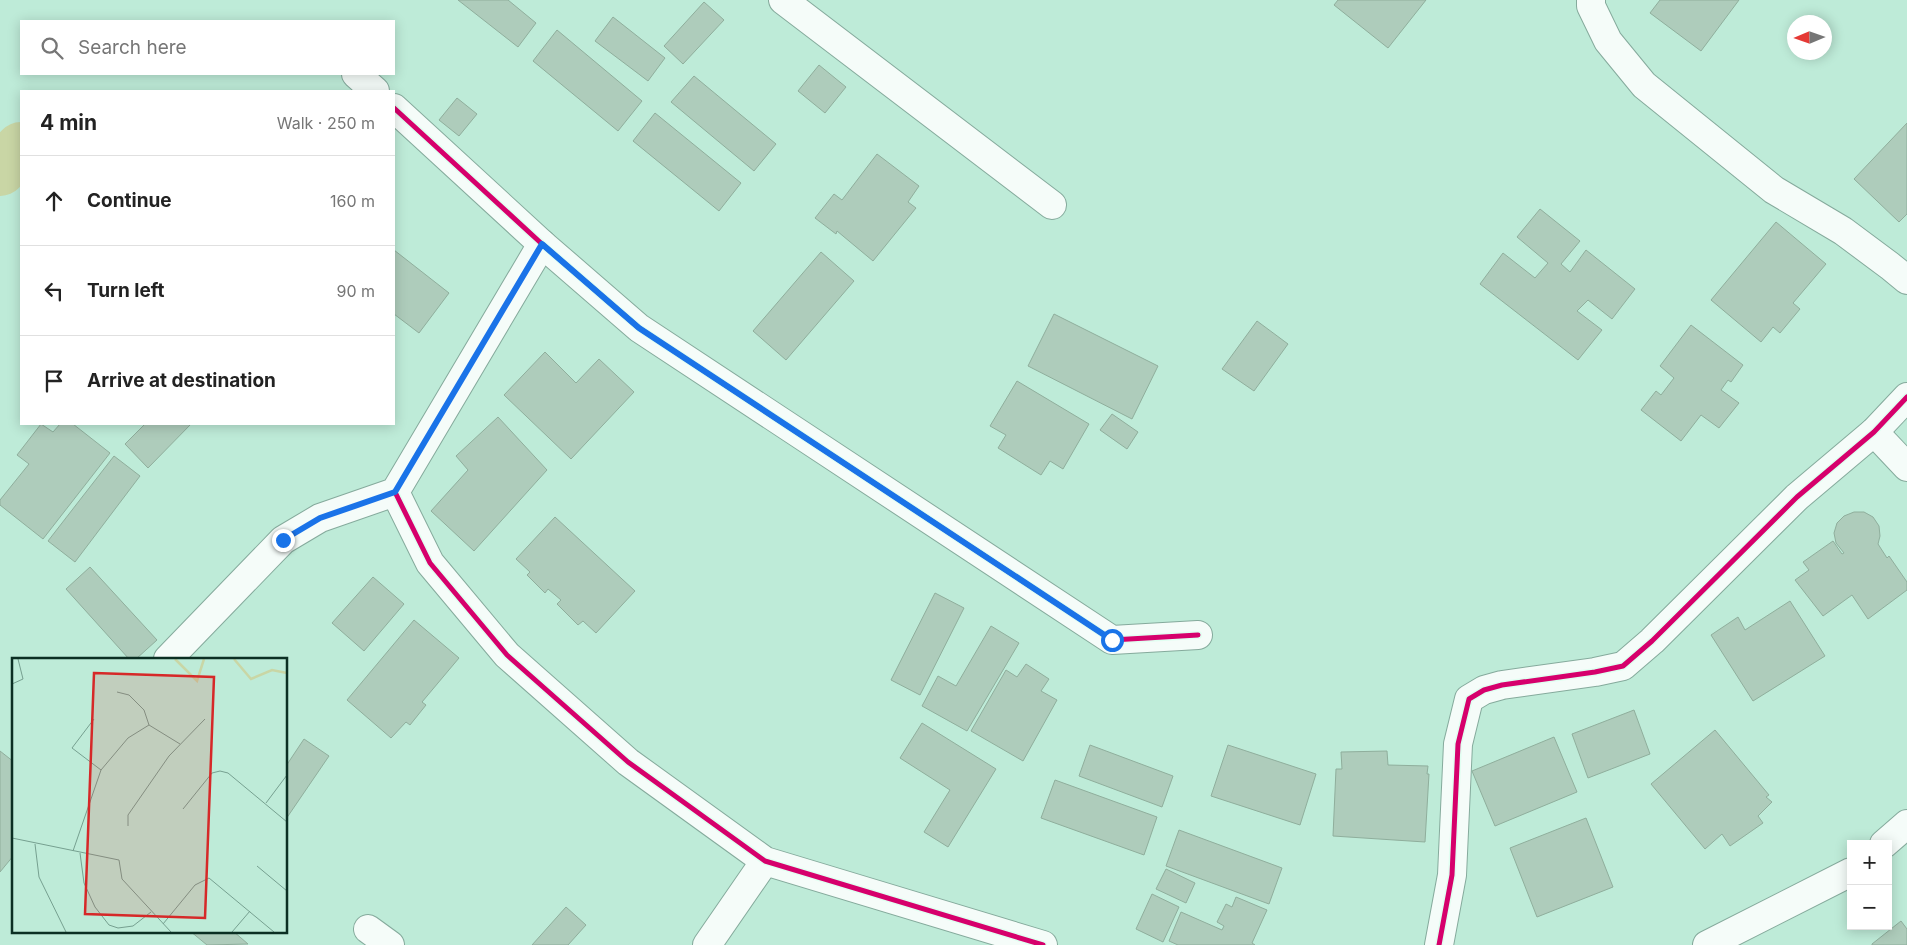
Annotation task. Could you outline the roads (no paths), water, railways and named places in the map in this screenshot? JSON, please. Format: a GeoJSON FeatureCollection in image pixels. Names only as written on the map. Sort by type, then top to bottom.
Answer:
{"type":"FeatureCollection","features":[{"type":"Feature","properties":{"kind":"street"},"geometry":{"type":"LineString","coordinates":[[783,0],[1052,205]]}},
{"type":"Feature","properties":{"kind":"street"},"geometry":{"type":"LineString","coordinates":[[1591,0],[1591,6],[1608,41],[1644,85],[1774,190],[1843,231],[1907,280]]}},
{"type":"Feature","properties":{"kind":"street"},"geometry":{"type":"LineString","coordinates":[[357,75],[374,90]]}},
{"type":"Feature","properties":{"kind":"street"},"geometry":{"type":"LineString","coordinates":[[395,109],[542,244],[639,328],[1112,640],[1198,635]]}},
{"type":"Feature","properties":{"kind":"street"},"geometry":{"type":"LineString","coordinates":[[169,658],[283,540],[320,518],[395,492],[542,244]]}},
{"type":"Feature","properties":{"kind":"street"},"geometry":{"type":"LineString","coordinates":[[1438,945],[1452,874],[1458,744],[1469,699],[1484,690],[1502,685],[1624,666],[1652,642],[1797,497],[1874,432],[1907,397]]}},
{"type":"Feature","properties":{"kind":"street"},"geometry":{"type":"LineString","coordinates":[[1874,432],[1907,467]]}},
{"type":"Feature","properties":{"kind":"street"},"geometry":{"type":"LineString","coordinates":[[395,492],[430,563],[508,655],[628,762],[765,861],[1043,945]]}},
{"type":"Feature","properties":{"kind":"street"},"geometry":{"type":"LineString","coordinates":[[1889,840],[1907,824]]}},
{"type":"Feature","properties":{"kind":"street"},"geometry":{"type":"LineString","coordinates":[[707,945],[765,861]]}},
{"type":"Feature","properties":{"kind":"street"},"geometry":{"type":"LineString","coordinates":[[1707,945],[1847,874]]}},
{"type":"Feature","properties":{"kind":"street"},"geometry":{"type":"LineString","coordinates":[[368,929],[390,945]]}},
{"type":"Feature","properties":{"kind":"waterway"},"geometry":{"type":"LineString","coordinates":[[0,170],[20,149]]}}]}
